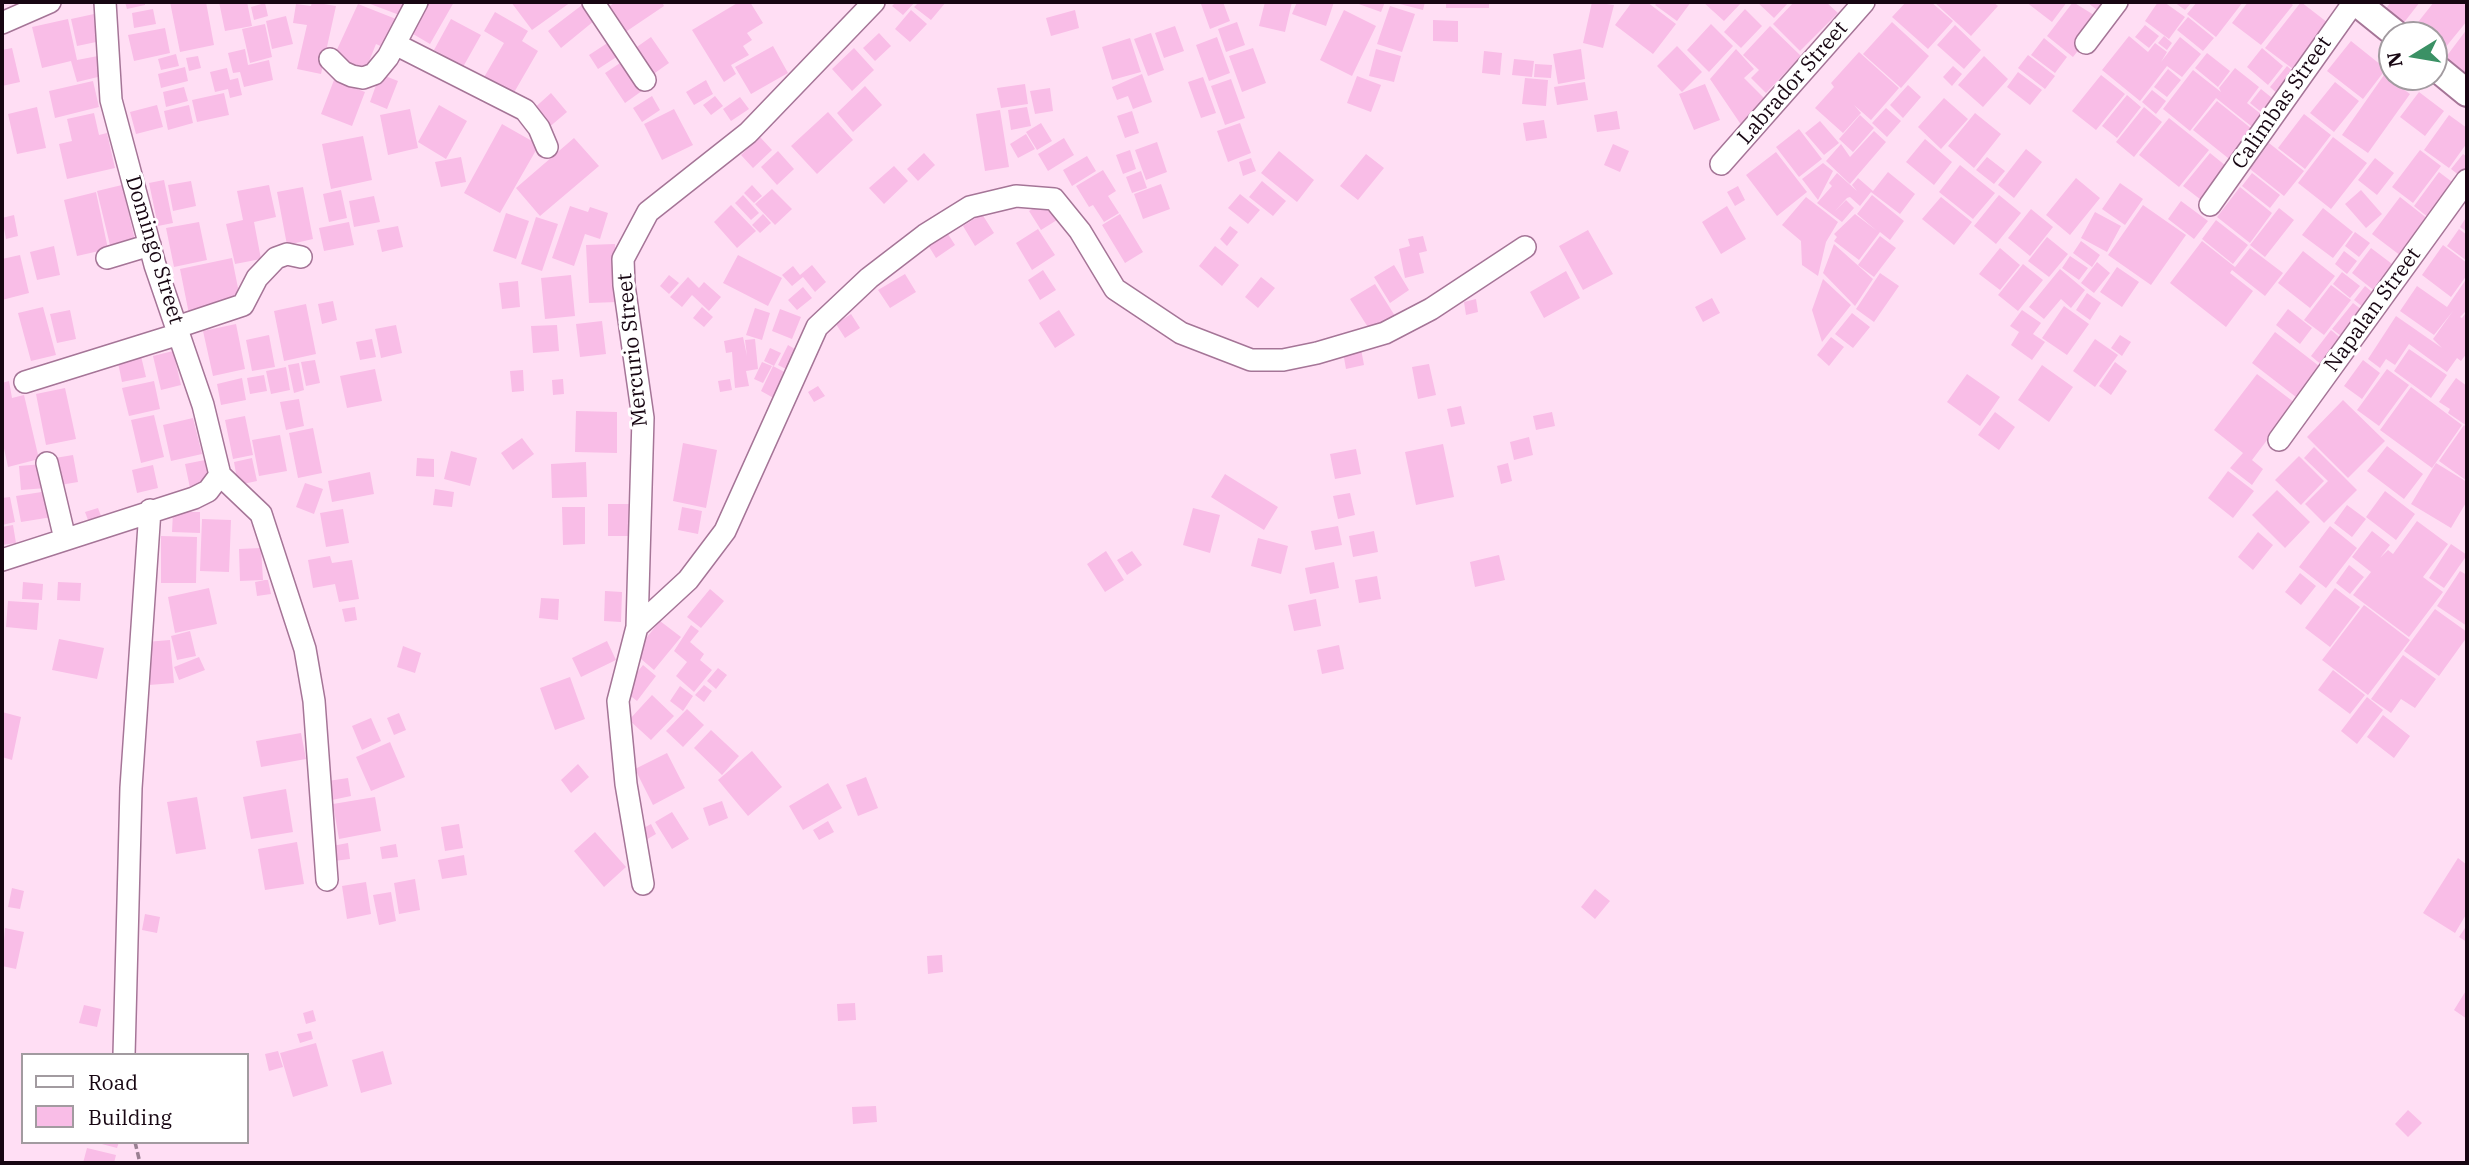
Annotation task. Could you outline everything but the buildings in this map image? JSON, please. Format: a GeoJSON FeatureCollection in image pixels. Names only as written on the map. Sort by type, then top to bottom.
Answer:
{"type":"FeatureCollection","features":[{"type":"Feature","properties":{"kind":"main road"},"geometry":{"type":"LineString","coordinates":[[2355,2],[2379,21]]}},
{"type":"Feature","properties":{"kind":"main road"},"geometry":{"type":"LineString","coordinates":[[2448,77],[2467,93]]}},
{"type":"Feature","properties":{"kind":"street"},"geometry":{"type":"LineString","coordinates":[[2,23],[50,2]]}},
{"type":"Feature","properties":{"kind":"street","name":"Domingo Street"},"geometry":{"type":"LineString","coordinates":[[105,2],[111,100],[150,245],[203,405],[214,483]]}},
{"type":"Feature","properties":{"kind":"street"},"geometry":{"type":"LineString","coordinates":[[330,59],[343,72],[369,77],[381,67],[417,2]]}},
{"type":"Feature","properties":{"kind":"street"},"geometry":{"type":"LineString","coordinates":[[593,2],[645,80]]}},
{"type":"Feature","properties":{"kind":"street","name":"Mercurio Street"},"geometry":{"type":"LineString","coordinates":[[643,884],[627,797],[618,701],[637,626],[643,418],[624,285],[624,259],[648,212],[748,133],[874,2]]}},
{"type":"Feature","properties":{"kind":"street","name":"Labrador Street"},"geometry":{"type":"LineString","coordinates":[[1721,164],[1864,2]]}},
{"type":"Feature","properties":{"kind":"street"},"geometry":{"type":"LineString","coordinates":[[2086,43],[2116,2]]}},
{"type":"Feature","properties":{"kind":"street","name":"Calimbas Street"},"geometry":{"type":"LineString","coordinates":[[2210,205],[2355,2]]}},
{"type":"Feature","properties":{"kind":"street"},"geometry":{"type":"LineString","coordinates":[[395,44],[488,88],[525,110],[540,128],[547,147]]}},
{"type":"Feature","properties":{"kind":"street","name":"Napalan Street"},"geometry":{"type":"LineString","coordinates":[[2279,440],[2467,180]]}},
{"type":"Feature","properties":{"kind":"street"},"geometry":{"type":"LineString","coordinates":[[637,626],[688,580],[725,531],[817,327],[869,278],[925,235],[970,207],[1016,195],[1054,199],[1080,231],[1115,289],[1181,333],[1251,359],[1283,360],[1385,333],[1431,309],[1525,247]]}},
{"type":"Feature","properties":{"kind":"street"},"geometry":{"type":"LineString","coordinates":[[107,258],[150,245]]}},
{"type":"Feature","properties":{"kind":"street"},"geometry":{"type":"LineString","coordinates":[[25,382],[243,305],[257,278],[276,258],[287,254],[301,257]]}},
{"type":"Feature","properties":{"kind":"street"},"geometry":{"type":"LineString","coordinates":[[47,463],[65,539]]}},
{"type":"Feature","properties":{"kind":"street"},"geometry":{"type":"LineString","coordinates":[[2,560],[150,510],[214,483],[261,514],[305,649],[314,701],[327,880]]}},
{"type":"Feature","properties":{"kind":"street"},"geometry":{"type":"LineString","coordinates":[[124,1053],[131,788],[150,510]]}},
{"type":"Feature","properties":{"kind":"path"},"geometry":{"type":"LineString","coordinates":[[135,1144],[140,1163]]}}]}
